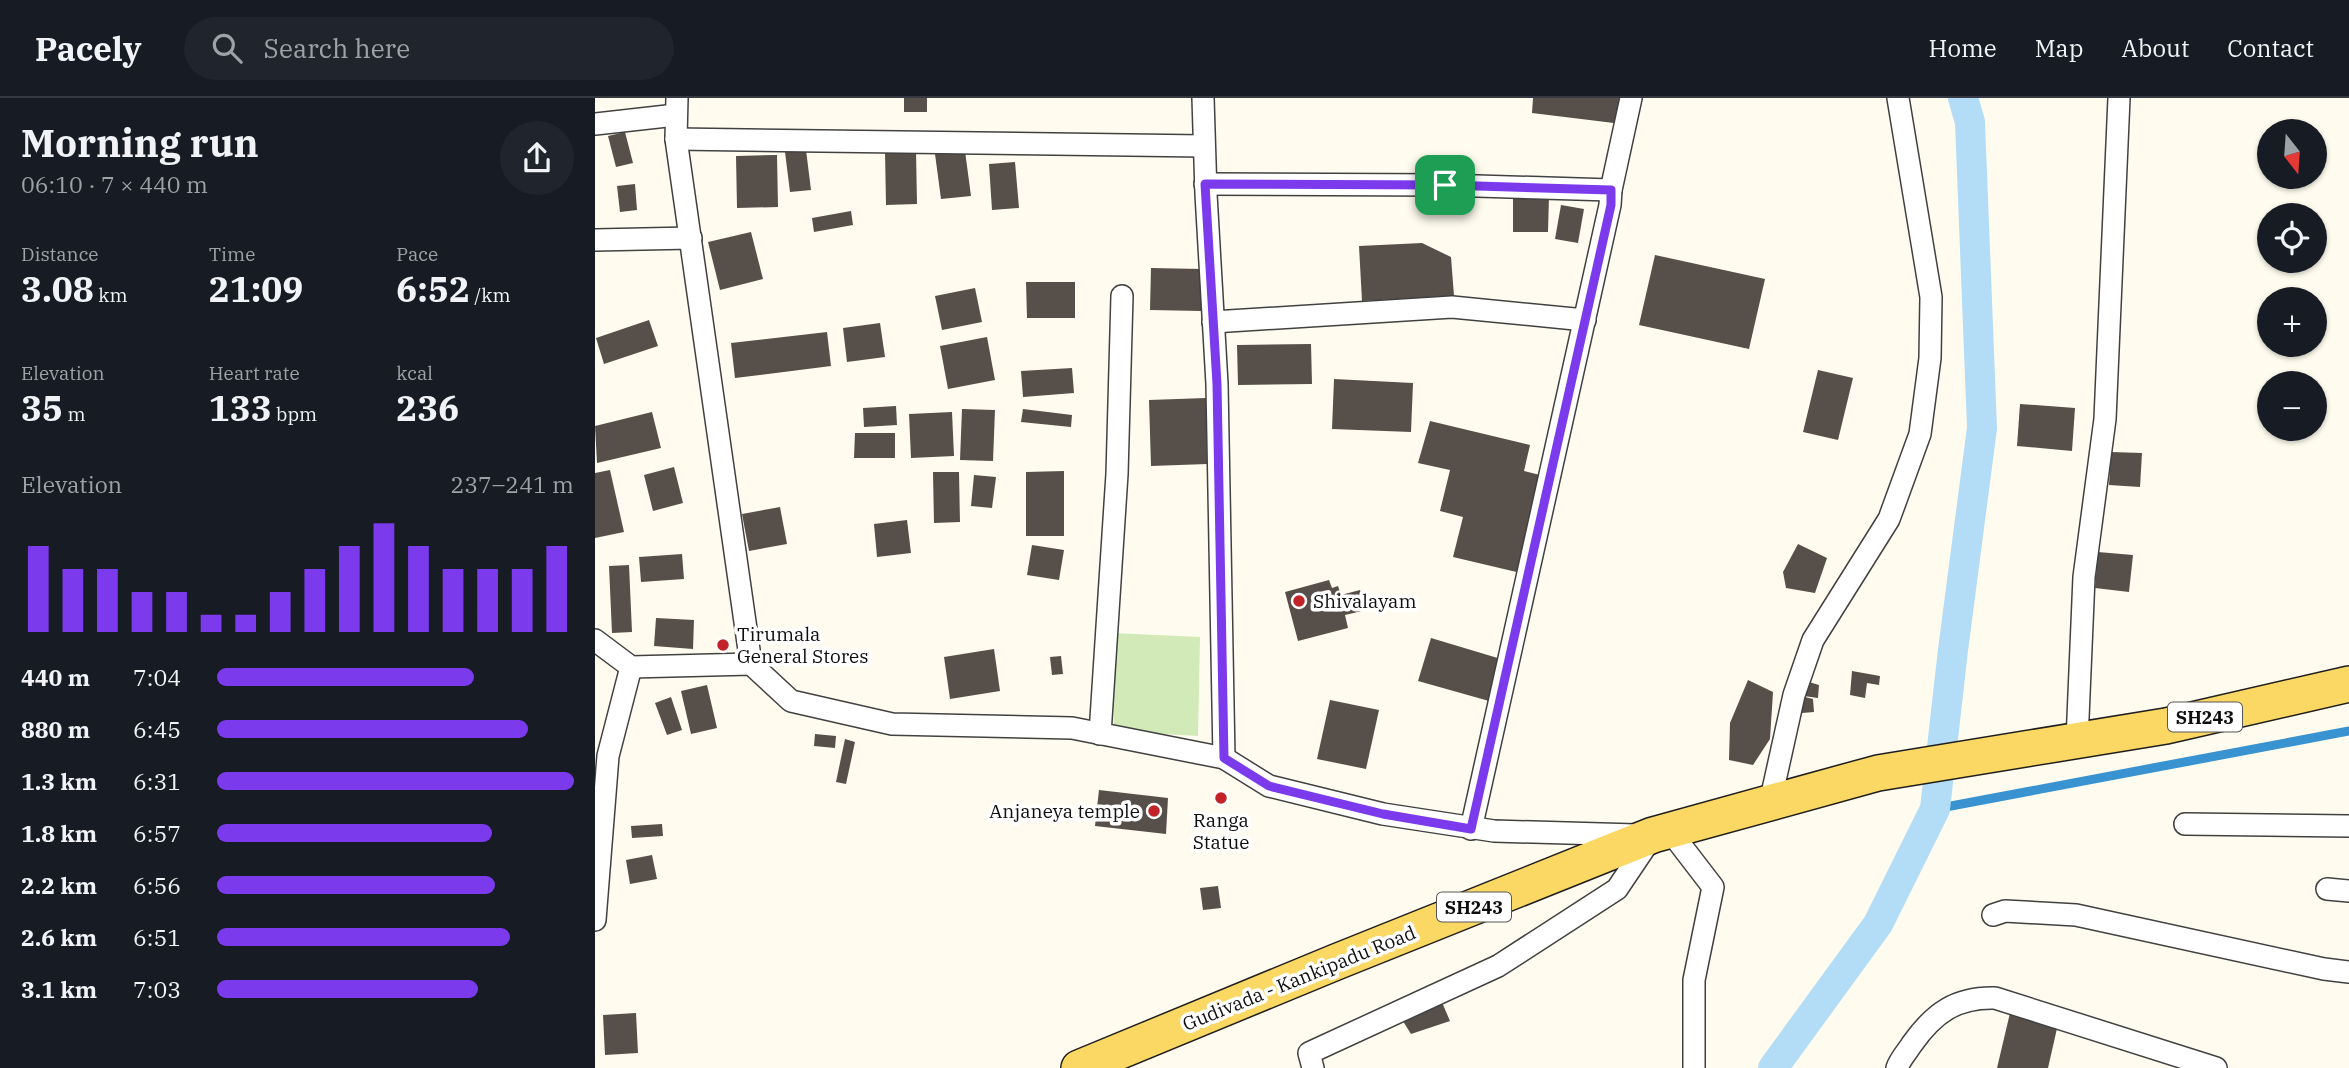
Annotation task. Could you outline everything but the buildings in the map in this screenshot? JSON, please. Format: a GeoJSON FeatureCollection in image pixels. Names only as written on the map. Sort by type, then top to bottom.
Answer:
{"type":"FeatureCollection","features":[{"type":"Feature","properties":{"kind":"main road","name":"SH243"},"geometry":{"type":"LineString","coordinates":[[2057,744],[2166,726],[2349,684]]}},
{"type":"Feature","properties":{"kind":"main road","name":"Gudivada - Kankipadu Road"},"geometry":{"type":"LineString","coordinates":[[1079,1068],[1336,961],[1661,833],[1878,773],[2057,744]]}},
{"type":"Feature","properties":{"kind":"street"},"geometry":{"type":"LineString","coordinates":[[1203,98],[1205,184],[1217,384],[1224,758]]}},
{"type":"Feature","properties":{"kind":"street"},"geometry":{"type":"LineString","coordinates":[[1471,829],[1611,205],[1611,190],[1631,98]]}},
{"type":"Feature","properties":{"kind":"street"},"geometry":{"type":"LineString","coordinates":[[1770,803],[1794,695],[1813,640],[1889,519],[1920,434],[1930,358],[1931,297],[1898,98]]}},
{"type":"Feature","properties":{"kind":"street"},"geometry":{"type":"LineString","coordinates":[[2057,744],[2084,577],[2105,419],[2119,98]]}},
{"type":"Feature","properties":{"kind":"street"},"geometry":{"type":"LineString","coordinates":[[595,124],[677,107],[676,139],[751,664],[792,701],[891,724],[1072,728],[1224,758],[1269,786],[1383,814],[1471,829],[1661,833],[1713,887],[1694,981],[1694,1068]]}},
{"type":"Feature","properties":{"kind":"street"},"geometry":{"type":"LineString","coordinates":[[676,139],[1204,146]]}},
{"type":"Feature","properties":{"kind":"street"},"geometry":{"type":"LineString","coordinates":[[1205,184],[1445,185],[1611,190]]}},
{"type":"Feature","properties":{"kind":"street"},"geometry":{"type":"LineString","coordinates":[[595,240],[691,238]]}},
{"type":"Feature","properties":{"kind":"street"},"geometry":{"type":"LineString","coordinates":[[1100,734],[1117,474],[1122,296]]}},
{"type":"Feature","properties":{"kind":"street"},"geometry":{"type":"LineString","coordinates":[[1213,322],[1452,307],[1585,320]]}},
{"type":"Feature","properties":{"kind":"street"},"geometry":{"type":"LineString","coordinates":[[595,640],[631,667],[751,664]]}},
{"type":"Feature","properties":{"kind":"street"},"geometry":{"type":"LineString","coordinates":[[595,920],[608,756],[631,667]]}},
{"type":"Feature","properties":{"kind":"street"},"geometry":{"type":"LineString","coordinates":[[2185,824],[2349,826]]}},
{"type":"Feature","properties":{"kind":"street"},"geometry":{"type":"LineString","coordinates":[[1313,1068],[1309,1053],[1498,966],[1617,889],[1661,833]]}},
{"type":"Feature","properties":{"kind":"street"},"geometry":{"type":"LineString","coordinates":[[2327,888],[2349,891]]}},
{"type":"Feature","properties":{"kind":"street"},"geometry":{"type":"LineString","coordinates":[[1993,915],[2005,911],[2076,915],[2324,970],[2349,972]]}},
{"type":"Feature","properties":{"kind":"street"},"geometry":{"type":"LineString","coordinates":[[1905,1067],[1924,1026],[1945,1010],[1962,1001],[1978,997],[1995,998],[2216,1068]]}},
{"type":"Feature","properties":{"kind":"green space"},"geometry":{"type":"Polygon","coordinates":[[[1113,633],[1200,637],[1198,736],[1114,731],[1113,633]]]}},
{"type":"Feature","properties":{"kind":"waterway"},"geometry":{"type":"LineString","coordinates":[[1773,1068],[1878,924],[1935,809],[1982,428],[1970,122],[1963,98]]}},
{"type":"Feature","properties":{"kind":"waterway"},"geometry":{"type":"LineString","coordinates":[[1935,809],[2349,731]]}},
{"type":"Feature","properties":{"kind":"place","name":"Shivalayam"},"geometry":{"type":"Point","coordinates":[1299,601]}},
{"type":"Feature","properties":{"kind":"place","name":"Tirumala General Stores"},"geometry":{"type":"Point","coordinates":[723,645]}},
{"type":"Feature","properties":{"kind":"place","name":"Ranga Statue"},"geometry":{"type":"Point","coordinates":[1221,798]}},
{"type":"Feature","properties":{"kind":"place","name":"Anjaneya temple"},"geometry":{"type":"Point","coordinates":[1154,811]}},
{"type":"Feature","properties":{"kind":"route"},"geometry":{"type":"LineString","coordinates":[[1205,184],[1445,185],[1611,190],[1611,205],[1471,829],[1383,814],[1269,786],[1224,758],[1217,384],[1205,184]]}}]}
